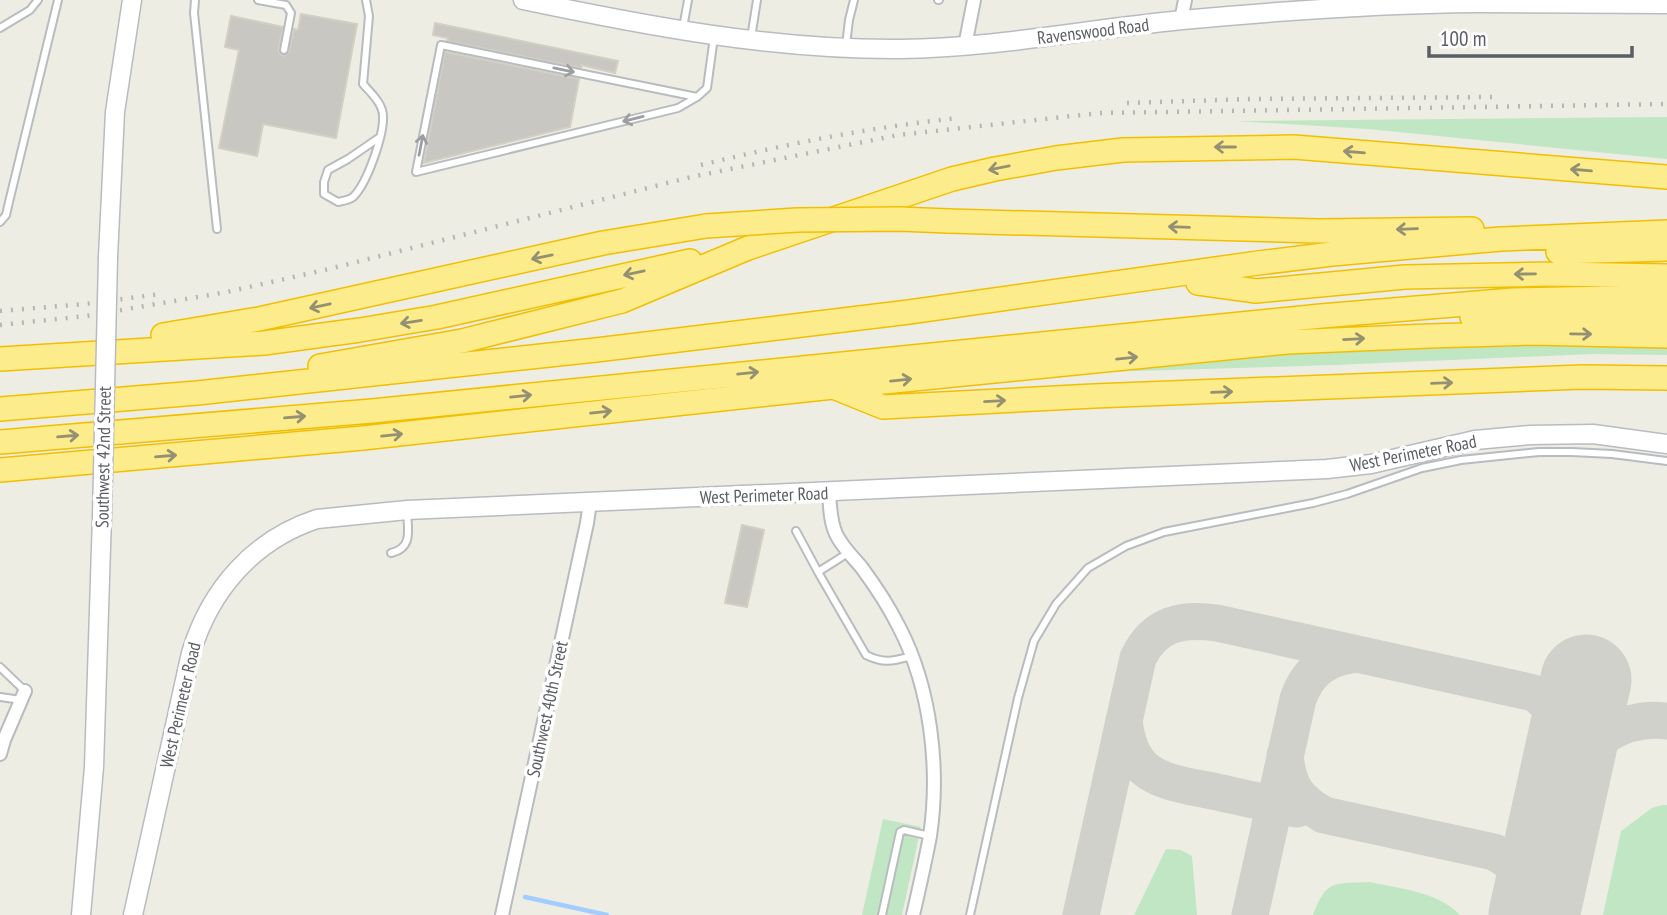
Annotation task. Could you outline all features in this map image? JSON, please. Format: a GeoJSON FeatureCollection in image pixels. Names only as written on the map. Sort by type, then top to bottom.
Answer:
{"type":"FeatureCollection","features":[{"type":"Feature","properties":{"kind":"highway"},"geometry":{"type":"LineString","coordinates":[[197,393],[353,359],[462,341],[622,301],[748,248],[952,179],[1056,158],[1123,150],[1294,147],[1667,177]]}},
{"type":"Feature","properties":{"kind":"highway"},"geometry":{"type":"LineString","coordinates":[[55,354],[259,319],[603,243],[706,226],[797,220],[900,219],[1319,231],[1535,229],[1597,235]]}},
{"type":"Feature","properties":{"kind":"highway"},"geometry":{"type":"LineString","coordinates":[[0,409],[197,393],[610,349],[909,312],[1332,254],[1501,239],[1667,232]]}},
{"type":"Feature","properties":{"kind":"highway"},"geometry":{"type":"LineString","coordinates":[[0,359],[264,342],[360,330],[437,317],[748,248]]}},
{"type":"Feature","properties":{"kind":"highway"},"geometry":{"type":"LineString","coordinates":[[0,422],[616,359],[1300,270],[1492,253],[1667,250]]}},
{"type":"Feature","properties":{"kind":"highway"},"geometry":{"type":"LineString","coordinates":[[1198,283],[1255,291],[1405,277],[1554,274],[1667,276]]}},
{"type":"Feature","properties":{"kind":"highway"},"geometry":{"type":"LineString","coordinates":[[0,442],[372,411],[1321,316],[1513,300],[1667,297]]}},
{"type":"Feature","properties":{"kind":"highway"},"geometry":{"type":"LineString","coordinates":[[1321,316],[1667,319]]}},
{"type":"Feature","properties":{"kind":"highway"},"geometry":{"type":"LineString","coordinates":[[0,470],[363,438],[833,387],[1287,342],[1519,334],[1667,337]]}},
{"type":"Feature","properties":{"kind":"highway"},"geometry":{"type":"LineString","coordinates":[[833,387],[883,407],[1582,377],[1667,378]]}},
{"type":"Feature","properties":{"kind":"highway"},"geometry":{"type":"LineString","coordinates":[[1582,377],[1667,386]]}},
{"type":"Feature","properties":{"kind":"street","name":"Southwest 42nd Street"},"geometry":{"type":"LineString","coordinates":[[81,915],[94,767],[108,257],[115,112],[132,0]]}},
{"type":"Feature","properties":{"kind":"street","name":"Ravenswood Road"},"geometry":{"type":"LineString","coordinates":[[523,0],[715,35],[803,46],[899,49],[965,46],[1181,20],[1302,11],[1446,4],[1667,4]]}},
{"type":"Feature","properties":{"kind":"street"},"geometry":{"type":"LineString","coordinates":[[965,46],[974,0]]}},
{"type":"Feature","properties":{"kind":"street"},"geometry":{"type":"LineString","coordinates":[[1181,20],[1185,0]]}},
{"type":"Feature","properties":{"kind":"street","name":"West Perimeter Road"},"geometry":{"type":"LineString","coordinates":[[133,915],[191,653],[200,626],[232,574],[253,554],[277,537],[303,524],[330,517],[407,510],[1327,469],[1371,464],[1475,440],[1541,434],[1593,435],[1667,444]]}},
{"type":"Feature","properties":{"kind":"street"},"geometry":{"type":"LineString","coordinates":[[829,492],[833,527],[848,553],[868,576],[903,634],[912,656],[926,709],[933,747],[934,790],[930,836],[913,915]]}},
{"type":"Feature","properties":{"kind":"street","name":"Southwest 40th Street"},"geometry":{"type":"LineString","coordinates":[[502,915],[590,502]]}},
{"type":"Feature","properties":{"kind":"street"},"geometry":{"type":"LineString","coordinates":[[0,754],[23,696]]}},
{"type":"Feature","properties":{"kind":"lane"},"geometry":{"type":"LineString","coordinates":[[0,28],[30,10],[38,0]]}},
{"type":"Feature","properties":{"kind":"lane"},"geometry":{"type":"LineString","coordinates":[[0,222],[6,215],[58,0]]}},
{"type":"Feature","properties":{"kind":"lane"},"geometry":{"type":"LineString","coordinates":[[195,0],[194,13],[218,229]]}},
{"type":"Feature","properties":{"kind":"lane"},"geometry":{"type":"LineString","coordinates":[[258,0],[286,5],[291,13],[284,50]]}},
{"type":"Feature","properties":{"kind":"lane"},"geometry":{"type":"LineString","coordinates":[[366,0],[369,16],[363,84],[376,99],[383,114],[380,137],[363,184],[351,199],[338,202],[324,194],[328,170],[380,137]]}},
{"type":"Feature","properties":{"kind":"lane"},"geometry":{"type":"LineString","coordinates":[[683,30],[688,0]]}},
{"type":"Feature","properties":{"kind":"lane"},"geometry":{"type":"LineString","coordinates":[[750,39],[757,0]]}},
{"type":"Feature","properties":{"kind":"lane"},"geometry":{"type":"LineString","coordinates":[[846,47],[854,0]]}},
{"type":"Feature","properties":{"kind":"lane"},"geometry":{"type":"LineString","coordinates":[[697,97],[441,45],[416,172],[678,108],[697,97],[707,88],[715,35]]}},
{"type":"Feature","properties":{"kind":"lane"},"geometry":{"type":"LineString","coordinates":[[970,915],[1018,698],[1034,640],[1056,604],[1088,568],[1126,546],[1164,532],[1313,503],[1422,468],[1461,460],[1499,455],[1572,452],[1667,461]]}},
{"type":"Feature","properties":{"kind":"lane"},"geometry":{"type":"LineString","coordinates":[[391,553],[400,551],[407,541],[407,510]]}},
{"type":"Feature","properties":{"kind":"lane"},"geometry":{"type":"LineString","coordinates":[[796,531],[866,655],[889,662],[912,656]]}},
{"type":"Feature","properties":{"kind":"lane"},"geometry":{"type":"LineString","coordinates":[[818,572],[848,553]]}},
{"type":"Feature","properties":{"kind":"lane"},"geometry":{"type":"LineString","coordinates":[[0,667],[23,696]]}},
{"type":"Feature","properties":{"kind":"lane"},"geometry":{"type":"LineString","coordinates":[[0,697],[23,696]]}},
{"type":"Feature","properties":{"kind":"lane"},"geometry":{"type":"LineString","coordinates":[[881,915],[900,832],[904,830],[930,836]]}},
{"type":"Feature","properties":{"kind":"green space"},"geometry":{"type":"Polygon","coordinates":[[[1667,117],[1667,159],[1368,129],[1236,121],[1667,117]]]}},
{"type":"Feature","properties":{"kind":"green space"},"geometry":{"type":"Polygon","coordinates":[[[1667,340],[1667,355],[1592,354],[1102,372],[1219,353],[1667,340]]]}},
{"type":"Feature","properties":{"kind":"green space"},"geometry":{"type":"Polygon","coordinates":[[[1667,805],[1667,915],[1603,915],[1621,831],[1652,808],[1667,805]]]}},
{"type":"Feature","properties":{"kind":"green space"},"geometry":{"type":"Polygon","coordinates":[[[883,819],[921,827],[902,915],[862,915],[883,819]]]}},
{"type":"Feature","properties":{"kind":"green space"},"geometry":{"type":"Polygon","coordinates":[[[1166,849],[1181,850],[1192,856],[1197,915],[1134,915],[1166,849]]]}},
{"type":"Feature","properties":{"kind":"green space"},"geometry":{"type":"Polygon","coordinates":[[[1369,882],[1430,896],[1460,915],[1313,915],[1327,889],[1339,884],[1369,882]]]}},
{"type":"Feature","properties":{"kind":"building"},"geometry":{"type":"Polygon","coordinates":[[[301,14],[357,24],[336,138],[263,124],[257,156],[219,148],[239,50],[225,47],[231,16],[283,27],[278,50],[284,56],[289,52],[294,29],[298,30],[301,14]]]}},
{"type":"Feature","properties":{"kind":"building"},"geometry":{"type":"Polygon","coordinates":[[[435,23],[618,61],[615,73],[447,41],[448,38],[433,35],[435,23]]]}},
{"type":"Feature","properties":{"kind":"building"},"geometry":{"type":"Polygon","coordinates":[[[445,52],[579,79],[570,127],[424,163],[445,52]]]}},
{"type":"Feature","properties":{"kind":"building"},"geometry":{"type":"Polygon","coordinates":[[[742,525],[764,530],[747,607],[725,603],[742,525]]]}},
{"type":"Feature","properties":{"kind":"waterway"},"geometry":{"type":"LineString","coordinates":[[525,897],[607,915]]}},
{"type":"Feature","properties":{"kind":"taxiway"},"geometry":{"type":"LineString","coordinates":[[1081,915],[1138,658],[1145,646],[1161,630],[1181,623],[1217,623],[1534,693],[1559,718],[1567,745],[1558,808]]}},
{"type":"Feature","properties":{"kind":"taxiway"},"geometry":{"type":"LineString","coordinates":[[1250,915],[1302,689],[1320,667],[1337,658],[1358,654]]}},
{"type":"Feature","properties":{"kind":"taxiway"},"geometry":{"type":"LineString","coordinates":[[1124,720],[1133,753],[1140,764],[1152,774],[1180,784],[1297,809]]}},
{"type":"Feature","properties":{"kind":"taxiway"},"geometry":{"type":"LineString","coordinates":[[1567,784],[1583,756],[1593,744],[1606,735],[1634,723],[1667,721]]}},
{"type":"Feature","properties":{"kind":"taxiway"},"geometry":{"type":"LineString","coordinates":[[1285,755],[1296,791],[1307,804],[1324,815],[1494,852],[1503,857],[1524,878],[1530,894],[1532,915]]}},
{"type":"Feature","properties":{"kind":"runway"},"geometry":{"type":"LineString","coordinates":[[1534,915],[1586,680]]}},
{"type":"Feature","properties":{"kind":"railway"},"geometry":{"type":"LineString","coordinates":[[1127,103],[1494,97]]}},
{"type":"Feature","properties":{"kind":"railway"},"geometry":{"type":"LineString","coordinates":[[0,325],[86,316],[227,292],[329,269],[691,177],[898,135],[1100,113],[1667,104]]}},
{"type":"Feature","properties":{"kind":"railway"},"geometry":{"type":"LineString","coordinates":[[701,165],[829,137],[959,118]]}},
{"type":"Feature","properties":{"kind":"railway"},"geometry":{"type":"LineString","coordinates":[[0,311],[160,294]]}}]}
